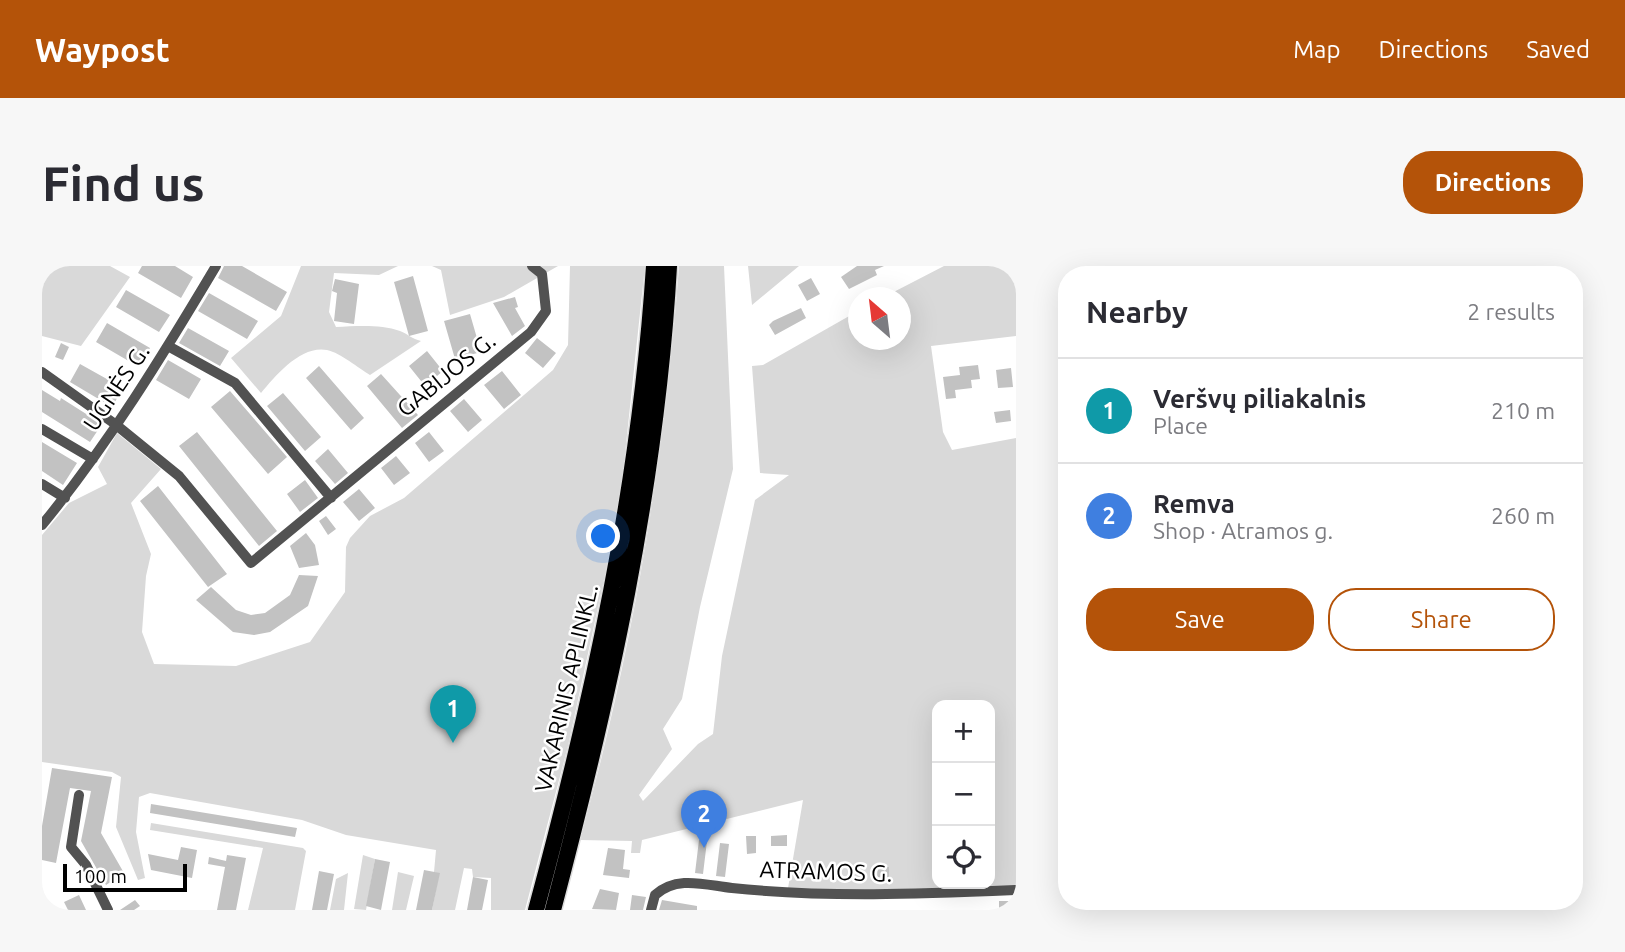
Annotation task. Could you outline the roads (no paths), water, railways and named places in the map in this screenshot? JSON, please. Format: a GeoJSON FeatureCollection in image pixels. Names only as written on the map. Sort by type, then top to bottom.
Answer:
{"type":"FeatureCollection","features":[{"type":"Feature","properties":{"kind":"highway","name":"VAKARINIS APLINKL."},"geometry":{"type":"LineString","coordinates":[[546,904],[626,517],[640,418],[654,266]]}},
{"type":"Feature","properties":{"kind":"highway","name":"VAKARINIS APLINKL."},"geometry":{"type":"LineString","coordinates":[[546,904],[595,743],[643,513],[657,413],[669,266]]}},
{"type":"Feature","properties":{"kind":"street","name":"UGNĖS G."},"geometry":{"type":"LineString","coordinates":[[42,525],[93,459],[168,346],[216,266]]}},
{"type":"Feature","properties":{"kind":"street","name":"GABIJOS G."},"geometry":{"type":"LineString","coordinates":[[115,424],[180,476],[251,563],[531,332],[545,311],[546,303],[542,274],[532,266]]}},
{"type":"Feature","properties":{"kind":"street"},"geometry":{"type":"LineString","coordinates":[[168,346],[236,383],[331,498]]}},
{"type":"Feature","properties":{"kind":"street"},"geometry":{"type":"LineString","coordinates":[[42,372],[115,424]]}},
{"type":"Feature","properties":{"kind":"street"},"geometry":{"type":"LineString","coordinates":[[42,429],[93,459]]}},
{"type":"Feature","properties":{"kind":"street"},"geometry":{"type":"LineString","coordinates":[[42,484],[65,498]]}},
{"type":"Feature","properties":{"kind":"street"},"geometry":{"type":"LineString","coordinates":[[79,795],[71,847],[86,865],[108,910]]}},
{"type":"Feature","properties":{"kind":"street","name":"ATRAMOS G."},"geometry":{"type":"LineString","coordinates":[[651,910],[655,895],[678,882],[787,894],[875,895],[1016,890]]}},
{"type":"Feature","properties":{"kind":"place","name":"Veršvų piliakalnis"},"geometry":{"type":"Point","coordinates":[453,743]}},
{"type":"Feature","properties":{"kind":"place","name":"Remva"},"geometry":{"type":"Point","coordinates":[704,848]}}]}
